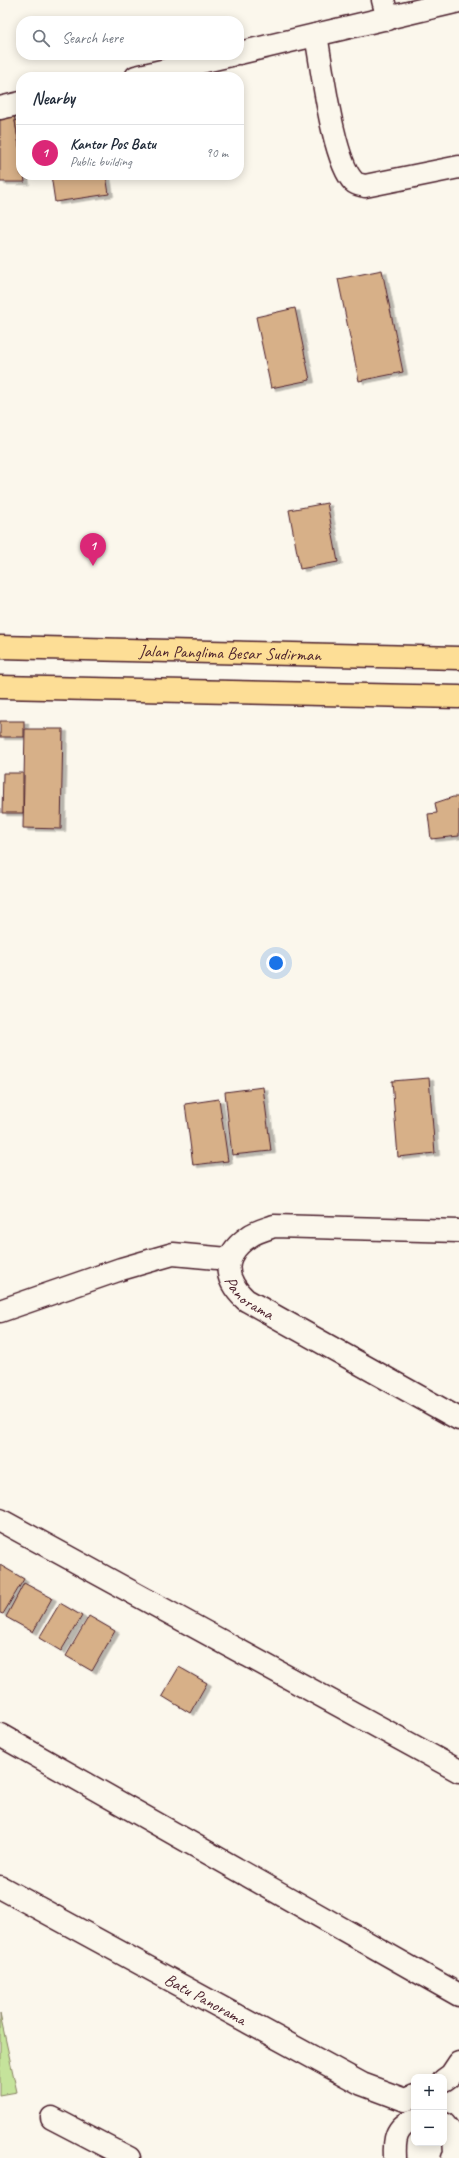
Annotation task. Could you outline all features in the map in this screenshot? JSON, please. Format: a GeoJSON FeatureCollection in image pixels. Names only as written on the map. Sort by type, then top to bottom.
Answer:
{"type":"FeatureCollection","features":[{"type":"Feature","properties":{"kind":"main road","name":"Jalan Panglima Besar Sudirman"},"geometry":{"type":"LineString","coordinates":[[0,647],[459,658]]}},
{"type":"Feature","properties":{"kind":"main road"},"geometry":{"type":"LineString","coordinates":[[0,687],[459,697]]}},
{"type":"Feature","properties":{"kind":"street"},"geometry":{"type":"LineString","coordinates":[[244,52],[316,35],[385,9],[459,1]]}},
{"type":"Feature","properties":{"kind":"street"},"geometry":{"type":"LineString","coordinates":[[316,35],[338,153],[349,175],[355,183],[366,186],[459,167]]}},
{"type":"Feature","properties":{"kind":"street"},"geometry":{"type":"LineString","coordinates":[[158,72],[209,60]]}},
{"type":"Feature","properties":{"kind":"street"},"geometry":{"type":"LineString","coordinates":[[0,108],[16,104]]}},
{"type":"Feature","properties":{"kind":"street","name":"Panorama"},"geometry":{"type":"LineString","coordinates":[[459,1231],[274,1226],[251,1235],[236,1246],[228,1259],[230,1281],[237,1292],[246,1300],[459,1419]]}},
{"type":"Feature","properties":{"kind":"street"},"geometry":{"type":"LineString","coordinates":[[0,1311],[121,1269],[173,1254],[228,1259]]}},
{"type":"Feature","properties":{"kind":"street"},"geometry":{"type":"LineString","coordinates":[[0,1520],[459,1771]]}},
{"type":"Feature","properties":{"kind":"street"},"geometry":{"type":"LineString","coordinates":[[0,1735],[459,1995]]}},
{"type":"Feature","properties":{"kind":"street","name":"Batu Panorama"},"geometry":{"type":"LineString","coordinates":[[0,1887],[409,2110]]}},
{"type":"Feature","properties":{"kind":"street"},"geometry":{"type":"LineString","coordinates":[[447,2078],[451,2075],[459,2063]]}},
{"type":"Feature","properties":{"kind":"street"},"geometry":{"type":"LineString","coordinates":[[395,2158],[394,2140],[409,2110]]}},
{"type":"Feature","properties":{"kind":"street"},"geometry":{"type":"LineString","coordinates":[[52,2118],[129,2158]]}},
{"type":"Feature","properties":{"kind":"street"},"geometry":{"type":"LineString","coordinates":[[452,2129],[455,2156],[453,2158]]}},
{"type":"Feature","properties":{"kind":"green space"},"geometry":{"type":"Polygon","coordinates":[[[0,2014],[17,2092],[0,2095],[0,2014]]]}},
{"type":"Feature","properties":{"kind":"building"},"geometry":{"type":"Polygon","coordinates":[[[14,114],[16,127],[16,180],[25,180],[25,182],[0,182],[0,117],[14,114]]]}},
{"type":"Feature","properties":{"kind":"building"},"geometry":{"type":"Polygon","coordinates":[[[52,180],[107,180],[109,194],[55,202],[52,180]]]}},
{"type":"Feature","properties":{"kind":"building"},"geometry":{"type":"Polygon","coordinates":[[[382,270],[403,372],[359,381],[338,279],[382,270]]]}},
{"type":"Feature","properties":{"kind":"building"},"geometry":{"type":"Polygon","coordinates":[[[295,308],[310,380],[271,388],[256,317],[295,308]]]}},
{"type":"Feature","properties":{"kind":"building"},"geometry":{"type":"Polygon","coordinates":[[[327,503],[338,562],[300,569],[289,510],[327,503]]]}},
{"type":"Feature","properties":{"kind":"building"},"geometry":{"type":"Polygon","coordinates":[[[0,721],[24,721],[24,737],[0,737],[0,721]]]}},
{"type":"Feature","properties":{"kind":"building"},"geometry":{"type":"Polygon","coordinates":[[[25,729],[63,729],[61,829],[23,828],[25,729]]]}},
{"type":"Feature","properties":{"kind":"building"},"geometry":{"type":"Polygon","coordinates":[[[3,773],[23,773],[23,813],[2,813],[3,773]]]}},
{"type":"Feature","properties":{"kind":"building"},"geometry":{"type":"Polygon","coordinates":[[[453,797],[459,797],[459,836],[431,839],[428,814],[437,813],[435,803],[453,797]]]}},
{"type":"Feature","properties":{"kind":"building"},"geometry":{"type":"Polygon","coordinates":[[[429,1078],[435,1153],[398,1157],[392,1081],[429,1078]]]}},
{"type":"Feature","properties":{"kind":"building"},"geometry":{"type":"Polygon","coordinates":[[[263,1087],[271,1151],[232,1155],[225,1092],[263,1087]]]}},
{"type":"Feature","properties":{"kind":"building"},"geometry":{"type":"Polygon","coordinates":[[[219,1099],[228,1161],[193,1165],[185,1104],[219,1099]]]}},
{"type":"Feature","properties":{"kind":"building"},"geometry":{"type":"Polygon","coordinates":[[[0,1565],[24,1579],[3,1614],[0,1613],[0,1565]]]}},
{"type":"Feature","properties":{"kind":"building"},"geometry":{"type":"Polygon","coordinates":[[[24,1583],[52,1598],[33,1632],[6,1617],[24,1583]]]}},
{"type":"Feature","properties":{"kind":"building"},"geometry":{"type":"Polygon","coordinates":[[[60,1603],[82,1616],[61,1651],[39,1638],[60,1603]]]}},
{"type":"Feature","properties":{"kind":"building"},"geometry":{"type":"Polygon","coordinates":[[[89,1616],[115,1631],[92,1671],[66,1656],[89,1616]]]}},
{"type":"Feature","properties":{"kind":"building"},"geometry":{"type":"Polygon","coordinates":[[[179,1667],[207,1683],[190,1713],[162,1696],[179,1667]]]}},
{"type":"Feature","properties":{"kind":"place","name":"Kantor Pos Batu"},"geometry":{"type":"Point","coordinates":[93,566]}}]}
